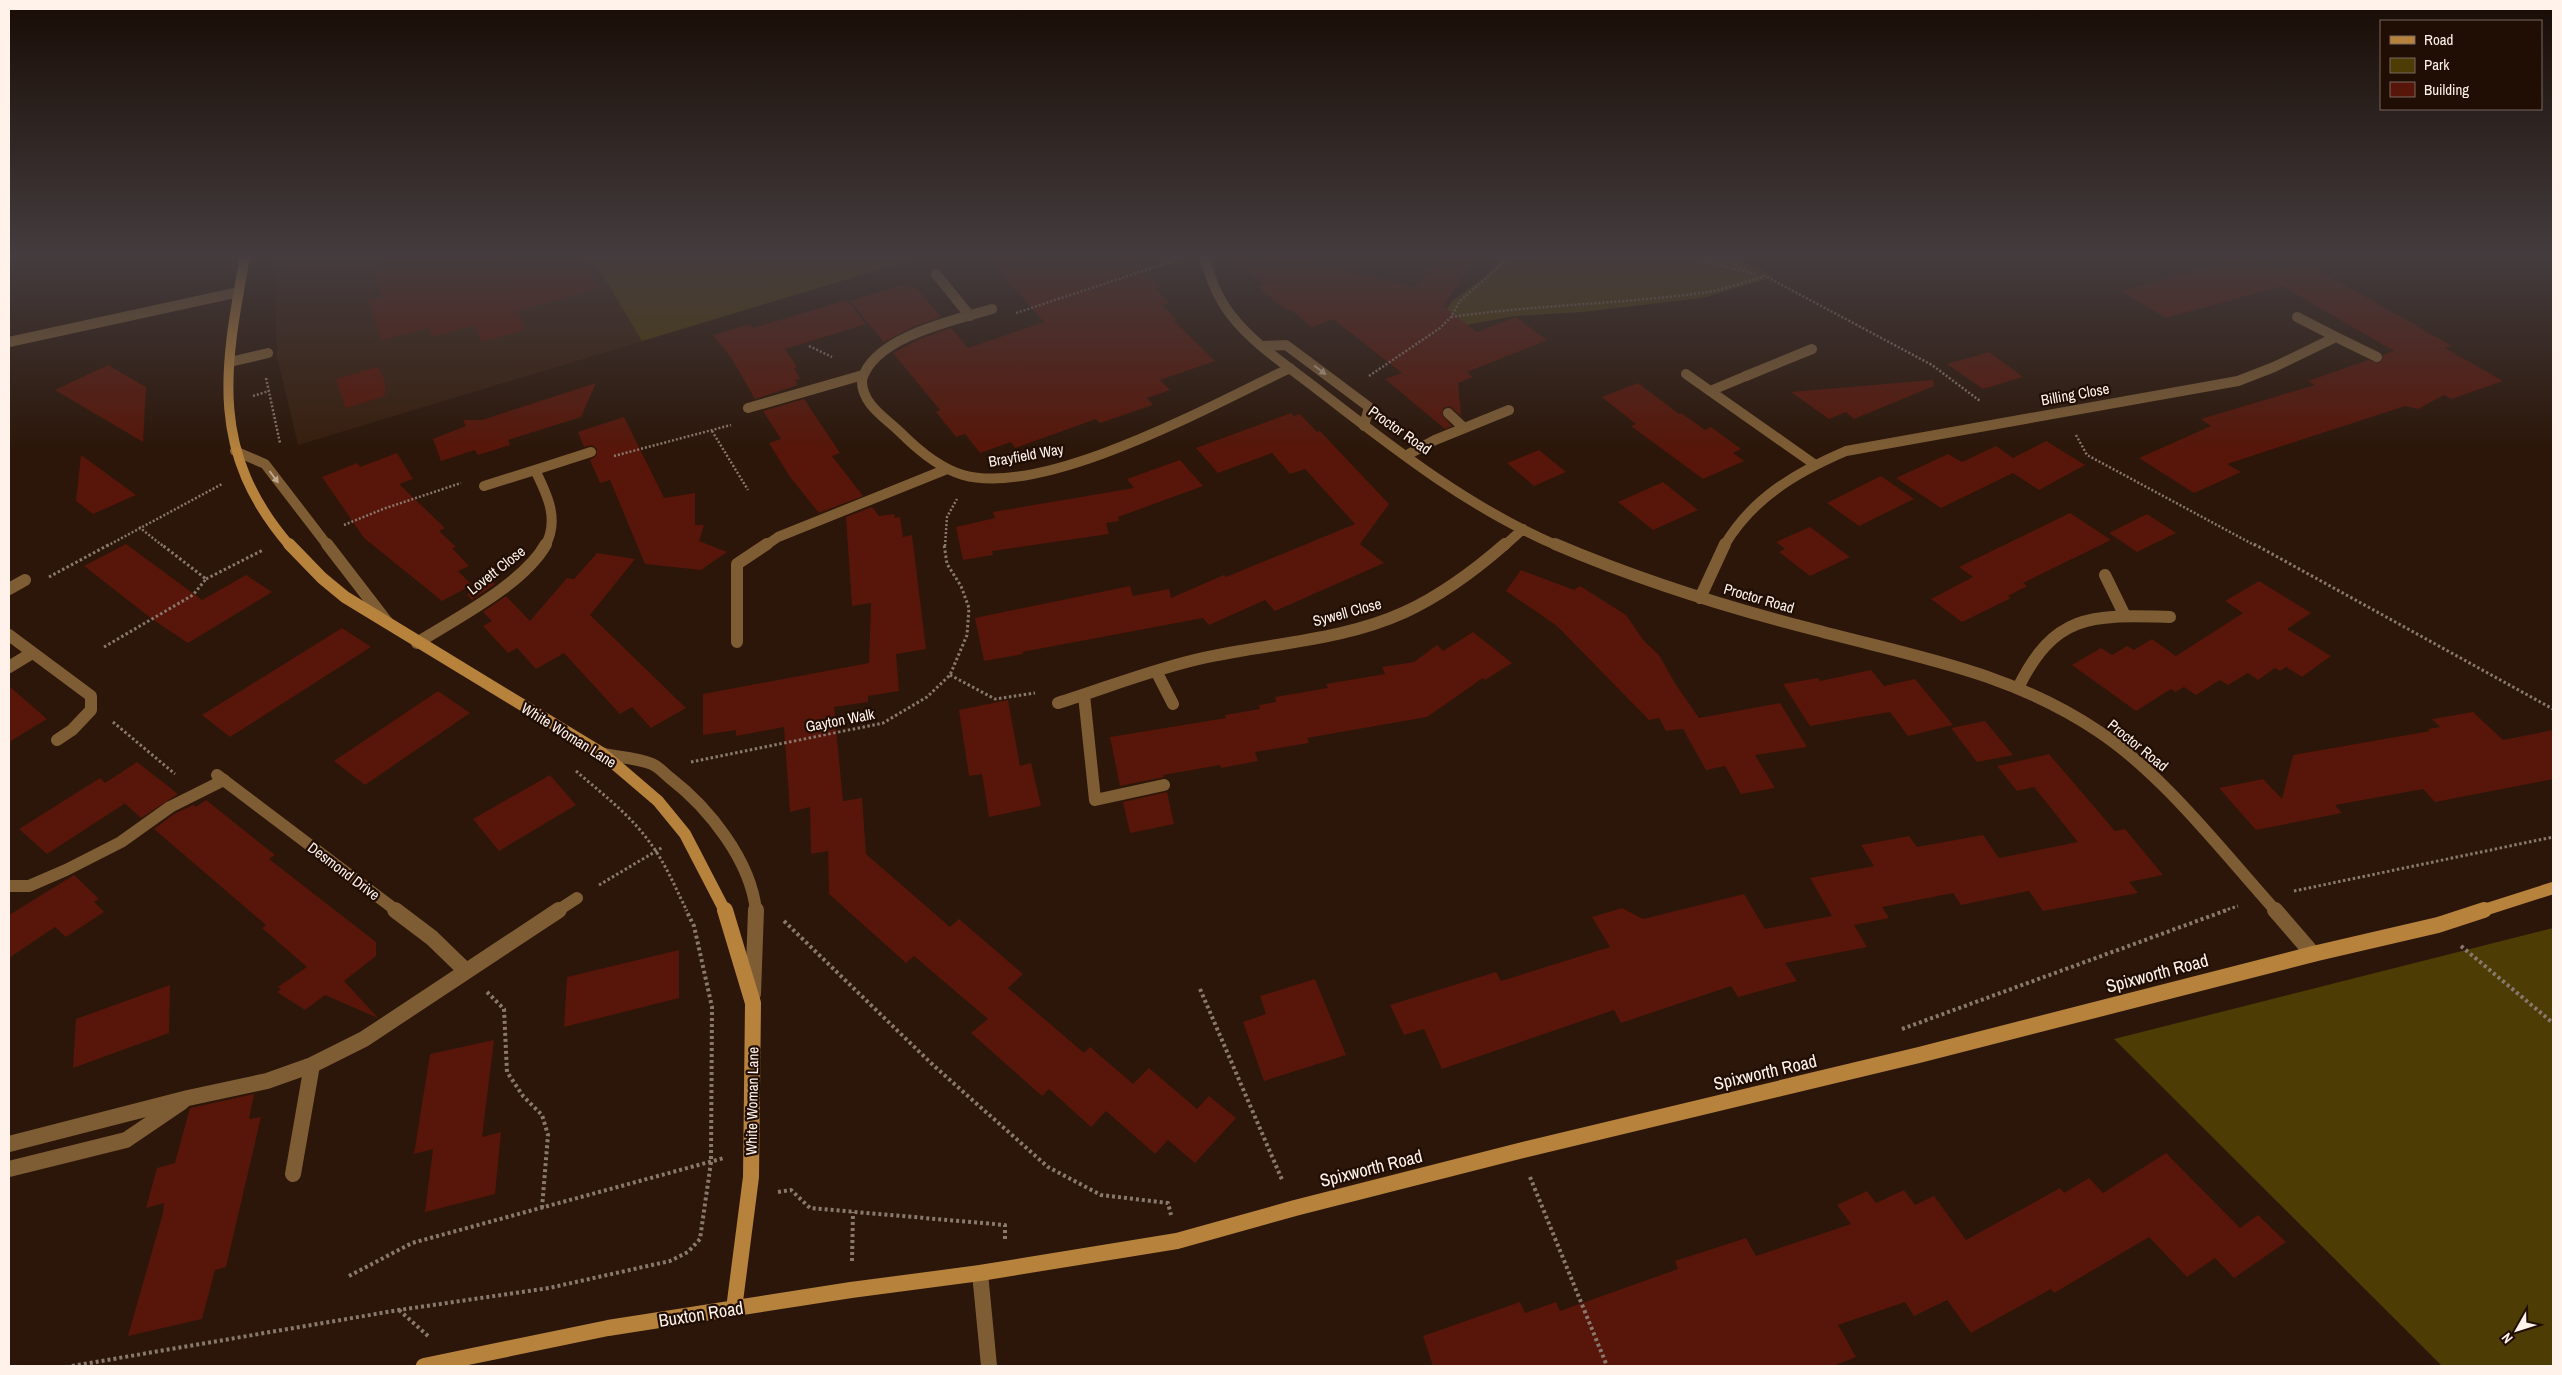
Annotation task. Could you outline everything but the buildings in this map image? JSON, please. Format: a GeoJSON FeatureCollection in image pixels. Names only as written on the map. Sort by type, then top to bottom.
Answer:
{"type":"FeatureCollection","features":[{"type":"Feature","properties":{"kind":"street"},"geometry":{"type":"LineString","coordinates":[[9,342],[105,321]]}},
{"type":"Feature","properties":{"kind":"street","name":"White Woman Lane"},"geometry":{"type":"LineString","coordinates":[[235,321],[230,362],[228,402],[235,451],[243,474],[262,511],[283,540],[326,582],[390,625],[603,754],[658,801],[685,834],[724,907],[753,1003],[751,1177],[747,1196],[734,1309]]}},
{"type":"Feature","properties":{"kind":"street"},"geometry":{"type":"LineString","coordinates":[[748,408],[863,375],[885,348],[909,337],[955,321]]}},
{"type":"Feature","properties":{"kind":"street","name":"Proctor Road"},"geometry":{"type":"LineString","coordinates":[[1235,321],[1262,346],[1364,426],[1474,501],[1523,529],[1621,571],[1700,598],[1782,622],[1957,665],[2018,688],[2075,716],[2126,752],[2161,784],[2265,898],[2313,954]]}},
{"type":"Feature","properties":{"kind":"street"},"geometry":{"type":"LineString","coordinates":[[2305,321],[2377,357]]}},
{"type":"Feature","properties":{"kind":"street","name":"Billing Close"},"geometry":{"type":"LineString","coordinates":[[1700,598],[1728,539],[1751,509],[1780,485],[1814,464],[1846,451],[2238,380],[2274,367],[2336,337]]}},
{"type":"Feature","properties":{"kind":"street"},"geometry":{"type":"LineString","coordinates":[[1262,346],[1286,345],[1369,407],[1364,426]]}},
{"type":"Feature","properties":{"kind":"street"},"geometry":{"type":"LineString","coordinates":[[1710,391],[1812,349]]}},
{"type":"Feature","properties":{"kind":"street"},"geometry":{"type":"LineString","coordinates":[[230,362],[264,354]]}},
{"type":"Feature","properties":{"kind":"street","name":"Brayfield Way"},"geometry":{"type":"LineString","coordinates":[[863,375],[862,386],[867,400],[921,452],[947,469],[968,476],[994,478],[1054,468],[1127,445],[1290,368]]}},
{"type":"Feature","properties":{"kind":"street"},"geometry":{"type":"LineString","coordinates":[[1686,374],[1814,464]]}},
{"type":"Feature","properties":{"kind":"street"},"geometry":{"type":"LineString","coordinates":[[1407,455],[1435,440],[1509,410]]}},
{"type":"Feature","properties":{"kind":"street"},"geometry":{"type":"LineString","coordinates":[[1448,413],[1464,428]]}},
{"type":"Feature","properties":{"kind":"street"},"geometry":{"type":"LineString","coordinates":[[235,451],[265,464],[318,536],[390,625]]}},
{"type":"Feature","properties":{"kind":"street"},"geometry":{"type":"LineString","coordinates":[[484,486],[591,452]]}},
{"type":"Feature","properties":{"kind":"street"},"geometry":{"type":"LineString","coordinates":[[737,642],[737,564],[778,537],[947,469]]}},
{"type":"Feature","properties":{"kind":"street","name":"Lovett Close"},"geometry":{"type":"LineString","coordinates":[[417,642],[471,609],[533,563],[552,535],[550,501],[535,470]]}},
{"type":"Feature","properties":{"kind":"street","name":"Sywell Close"},"geometry":{"type":"LineString","coordinates":[[1058,703],[1202,658],[1298,642],[1377,623],[1428,601],[1461,580],[1523,529]]}},
{"type":"Feature","properties":{"kind":"street"},"geometry":{"type":"LineString","coordinates":[[2105,575],[2126,616]]}},
{"type":"Feature","properties":{"kind":"street"},"geometry":{"type":"LineString","coordinates":[[9,589],[24,580]]}},
{"type":"Feature","properties":{"kind":"street"},"geometry":{"type":"LineString","coordinates":[[2018,688],[2038,652],[2061,630],[2091,618],[2126,616],[2170,617]]}},
{"type":"Feature","properties":{"kind":"street"},"geometry":{"type":"LineString","coordinates":[[9,634],[91,696],[91,710],[72,730],[58,740]]}},
{"type":"Feature","properties":{"kind":"street"},"geometry":{"type":"LineString","coordinates":[[9,667],[32,653]]}},
{"type":"Feature","properties":{"kind":"street"},"geometry":{"type":"LineString","coordinates":[[1156,672],[1173,704]]}},
{"type":"Feature","properties":{"kind":"street"},"geometry":{"type":"LineString","coordinates":[[1084,695],[1095,800],[1164,785]]}},
{"type":"Feature","properties":{"kind":"street"},"geometry":{"type":"LineString","coordinates":[[603,754],[652,764],[687,791],[716,822],[740,862],[755,900],[757,920],[753,1003]]}},
{"type":"Feature","properties":{"kind":"street","name":"Desmond Drive"},"geometry":{"type":"LineString","coordinates":[[202,793],[220,778],[432,938],[466,971]]}},
{"type":"Feature","properties":{"kind":"street"},"geometry":{"type":"LineString","coordinates":[[9,886],[29,886],[66,870],[121,842],[170,807],[202,793]]}},
{"type":"Feature","properties":{"kind":"street","name":"Spixworth Road"},"geometry":{"type":"LineString","coordinates":[[980,1273],[1177,1241],[1295,1208],[1519,1151],[1919,1056],[2313,954],[2438,925],[2553,888]]}},
{"type":"Feature","properties":{"kind":"street"},"geometry":{"type":"LineString","coordinates":[[9,1144],[188,1098],[267,1081],[312,1064],[364,1038],[577,898]]}},
{"type":"Feature","properties":{"kind":"street"},"geometry":{"type":"LineString","coordinates":[[292,1174],[312,1064]]}},
{"type":"Feature","properties":{"kind":"street"},"geometry":{"type":"LineString","coordinates":[[9,1169],[126,1140],[188,1098]]}},
{"type":"Feature","properties":{"kind":"street"},"geometry":{"type":"LineString","coordinates":[[980,1273],[989,1366]]}},
{"type":"Feature","properties":{"kind":"street","name":"Buxton Road"},"geometry":{"type":"LineString","coordinates":[[424,1366],[608,1328],[851,1290],[980,1273]]}},
{"type":"Feature","properties":{"kind":"path"},"geometry":{"type":"LineString","coordinates":[[1345,390],[1432,334],[1446,321]]}},
{"type":"Feature","properties":{"kind":"path"},"geometry":{"type":"LineString","coordinates":[[1850,321],[1932,365],[2007,421]]}},
{"type":"Feature","properties":{"kind":"path"},"geometry":{"type":"LineString","coordinates":[[264,354],[283,460],[265,464]]}},
{"type":"Feature","properties":{"kind":"path"},"geometry":{"type":"LineString","coordinates":[[2044,415],[2080,437],[2087,455],[2177,502],[2553,709]]}},
{"type":"Feature","properties":{"kind":"path"},"geometry":{"type":"LineString","coordinates":[[591,452],[595,461],[736,424]]}},
{"type":"Feature","properties":{"kind":"path"},"geometry":{"type":"LineString","coordinates":[[712,431],[748,490]]}},
{"type":"Feature","properties":{"kind":"path","name":"Gayton Walk"},"geometry":{"type":"LineString","coordinates":[[685,763],[883,723],[927,697],[950,675],[967,635],[969,608],[961,586],[947,564],[944,542],[947,518],[968,476]]}},
{"type":"Feature","properties":{"kind":"path"},"geometry":{"type":"LineString","coordinates":[[222,477],[227,489]]}},
{"type":"Feature","properties":{"kind":"path"},"geometry":{"type":"LineString","coordinates":[[318,536],[383,509],[480,477],[484,486]]}},
{"type":"Feature","properties":{"kind":"path"},"geometry":{"type":"LineString","coordinates":[[24,580],[39,583],[224,483]]}},
{"type":"Feature","properties":{"kind":"path"},"geometry":{"type":"LineString","coordinates":[[139,528],[206,579]]}},
{"type":"Feature","properties":{"kind":"path"},"geometry":{"type":"LineString","coordinates":[[104,647],[193,595],[206,579],[266,549],[261,542]]}},
{"type":"Feature","properties":{"kind":"path"},"geometry":{"type":"LineString","coordinates":[[950,675],[995,699],[1050,688],[1058,703]]}},
{"type":"Feature","properties":{"kind":"path"},"geometry":{"type":"LineString","coordinates":[[91,710],[106,716],[189,786],[202,793]]}},
{"type":"Feature","properties":{"kind":"path"},"geometry":{"type":"LineString","coordinates":[[72,1366],[399,1310],[516,1294],[670,1261],[688,1252],[700,1239],[711,1162],[712,1007],[694,926],[666,868],[627,814],[568,766]]}},
{"type":"Feature","properties":{"kind":"path"},"geometry":{"type":"LineString","coordinates":[[577,898],[685,834]]}},
{"type":"Feature","properties":{"kind":"path"},"geometry":{"type":"LineString","coordinates":[[1919,1056],[1902,1028],[2228,909],[2301,889],[2553,837]]}},
{"type":"Feature","properties":{"kind":"path"},"geometry":{"type":"LineString","coordinates":[[757,920],[780,917],[933,1065],[1048,1168],[1102,1195],[1168,1203],[1177,1241]]}},
{"type":"Feature","properties":{"kind":"path"},"geometry":{"type":"LineString","coordinates":[[2481,964],[2553,1023]]}},
{"type":"Feature","properties":{"kind":"path"},"geometry":{"type":"LineString","coordinates":[[466,971],[504,1010],[507,1072],[523,1096],[542,1115],[548,1135],[542,1208]]}},
{"type":"Feature","properties":{"kind":"path"},"geometry":{"type":"LineString","coordinates":[[1200,989],[1283,1181]]}},
{"type":"Feature","properties":{"kind":"path"},"geometry":{"type":"LineString","coordinates":[[349,1276],[412,1243],[752,1151]]}},
{"type":"Feature","properties":{"kind":"path"},"geometry":{"type":"LineString","coordinates":[[1519,1151],[1606,1366]]}},
{"type":"Feature","properties":{"kind":"path"},"geometry":{"type":"LineString","coordinates":[[747,1196],[791,1190],[810,1208],[1005,1224],[1006,1269]]}},
{"type":"Feature","properties":{"kind":"path"},"geometry":{"type":"LineString","coordinates":[[851,1290],[853,1212]]}},
{"type":"Feature","properties":{"kind":"shaded area"},"geometry":{"type":"Polygon","coordinates":[[[276,321],[708,321],[298,445],[277,356],[276,321]]]}},
{"type":"Feature","properties":{"kind":"green space"},"geometry":{"type":"Polygon","coordinates":[[[630,321],[708,321],[642,341],[630,321]]]}},
{"type":"Feature","properties":{"kind":"green space"},"geometry":{"type":"Polygon","coordinates":[[[1440,321],[1487,321],[1444,329],[1438,324],[1440,321]]]}},
{"type":"Feature","properties":{"kind":"green space"},"geometry":{"type":"Polygon","coordinates":[[[2553,928],[2553,1366],[2442,1366],[2114,1039],[2553,928]]]}}]}
